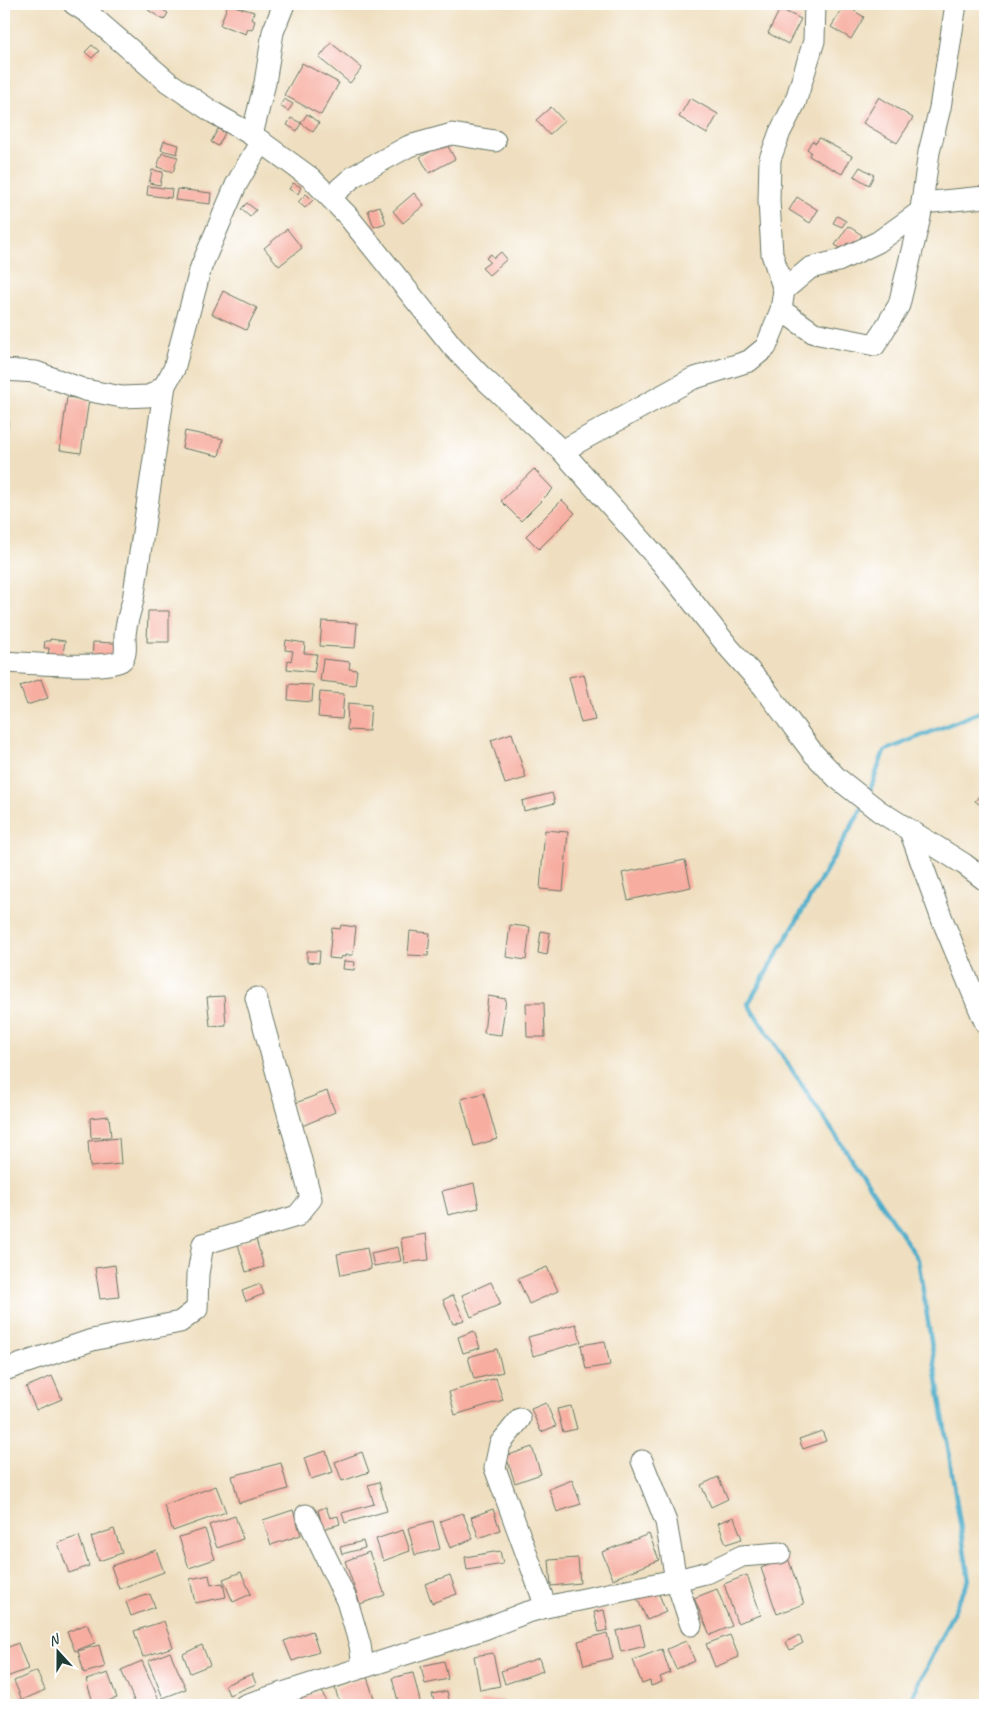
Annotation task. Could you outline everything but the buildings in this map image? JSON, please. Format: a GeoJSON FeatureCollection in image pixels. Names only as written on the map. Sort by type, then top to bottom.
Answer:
{"type":"FeatureCollection","features":[{"type":"Feature","properties":{"kind":"street"},"geometry":{"type":"LineString","coordinates":[[74,4],[88,13],[168,82],[256,138],[311,178],[347,215],[453,347],[480,376],[562,451],[661,562],[730,649],[763,686],[813,753],[837,778],[879,811],[964,864],[985,880]]}},
{"type":"Feature","properties":{"kind":"street"},"geometry":{"type":"LineString","coordinates":[[4,370],[36,372],[85,390],[122,397],[148,396],[157,392],[165,385],[174,369],[201,267],[256,138],[273,32],[284,4]]}},
{"type":"Feature","properties":{"kind":"street"},"geometry":{"type":"LineString","coordinates":[[815,4],[814,41],[795,103],[780,132],[770,159],[769,200],[772,254],[783,300],[814,333],[875,346],[899,305],[921,207],[929,152],[940,108],[956,4]]}},
{"type":"Feature","properties":{"kind":"street"},"geometry":{"type":"LineString","coordinates":[[330,197],[354,176],[409,146],[452,134],[495,141]]}},
{"type":"Feature","properties":{"kind":"street"},"geometry":{"type":"LineString","coordinates":[[562,451],[692,379],[749,361],[766,347],[783,300],[810,268],[838,261],[878,242],[921,207],[985,197]]}},
{"type":"Feature","properties":{"kind":"street"},"geometry":{"type":"LineString","coordinates":[[4,662],[96,665],[117,663],[122,660],[125,652],[125,635],[165,385]]}},
{"type":"Feature","properties":{"kind":"street"},"geometry":{"type":"LineString","coordinates":[[910,831],[942,919],[985,1022]]}},
{"type":"Feature","properties":{"kind":"street"},"geometry":{"type":"LineString","coordinates":[[4,1370],[92,1340],[180,1322],[198,1308],[198,1274],[203,1244],[297,1216],[311,1199],[256,998]]}},
{"type":"Feature","properties":{"kind":"street"},"geometry":{"type":"LineString","coordinates":[[520,1419],[500,1444],[495,1468],[546,1607]]}},
{"type":"Feature","properties":{"kind":"street"},"geometry":{"type":"LineString","coordinates":[[642,1461],[666,1522],[676,1580],[691,1625]]}},
{"type":"Feature","properties":{"kind":"street"},"geometry":{"type":"LineString","coordinates":[[306,1515],[347,1601],[360,1644],[363,1667]]}},
{"type":"Feature","properties":{"kind":"street"},"geometry":{"type":"LineString","coordinates":[[245,1705],[484,1629],[546,1607],[709,1572],[742,1556],[780,1553]]}},
{"type":"Feature","properties":{"kind":"waterway"},"geometry":{"type":"LineString","coordinates":[[868,796],[884,751],[985,710]]}},
{"type":"Feature","properties":{"kind":"waterway"},"geometry":{"type":"LineString","coordinates":[[864,805],[748,1004],[918,1259],[969,1580],[908,1705]]}}]}
